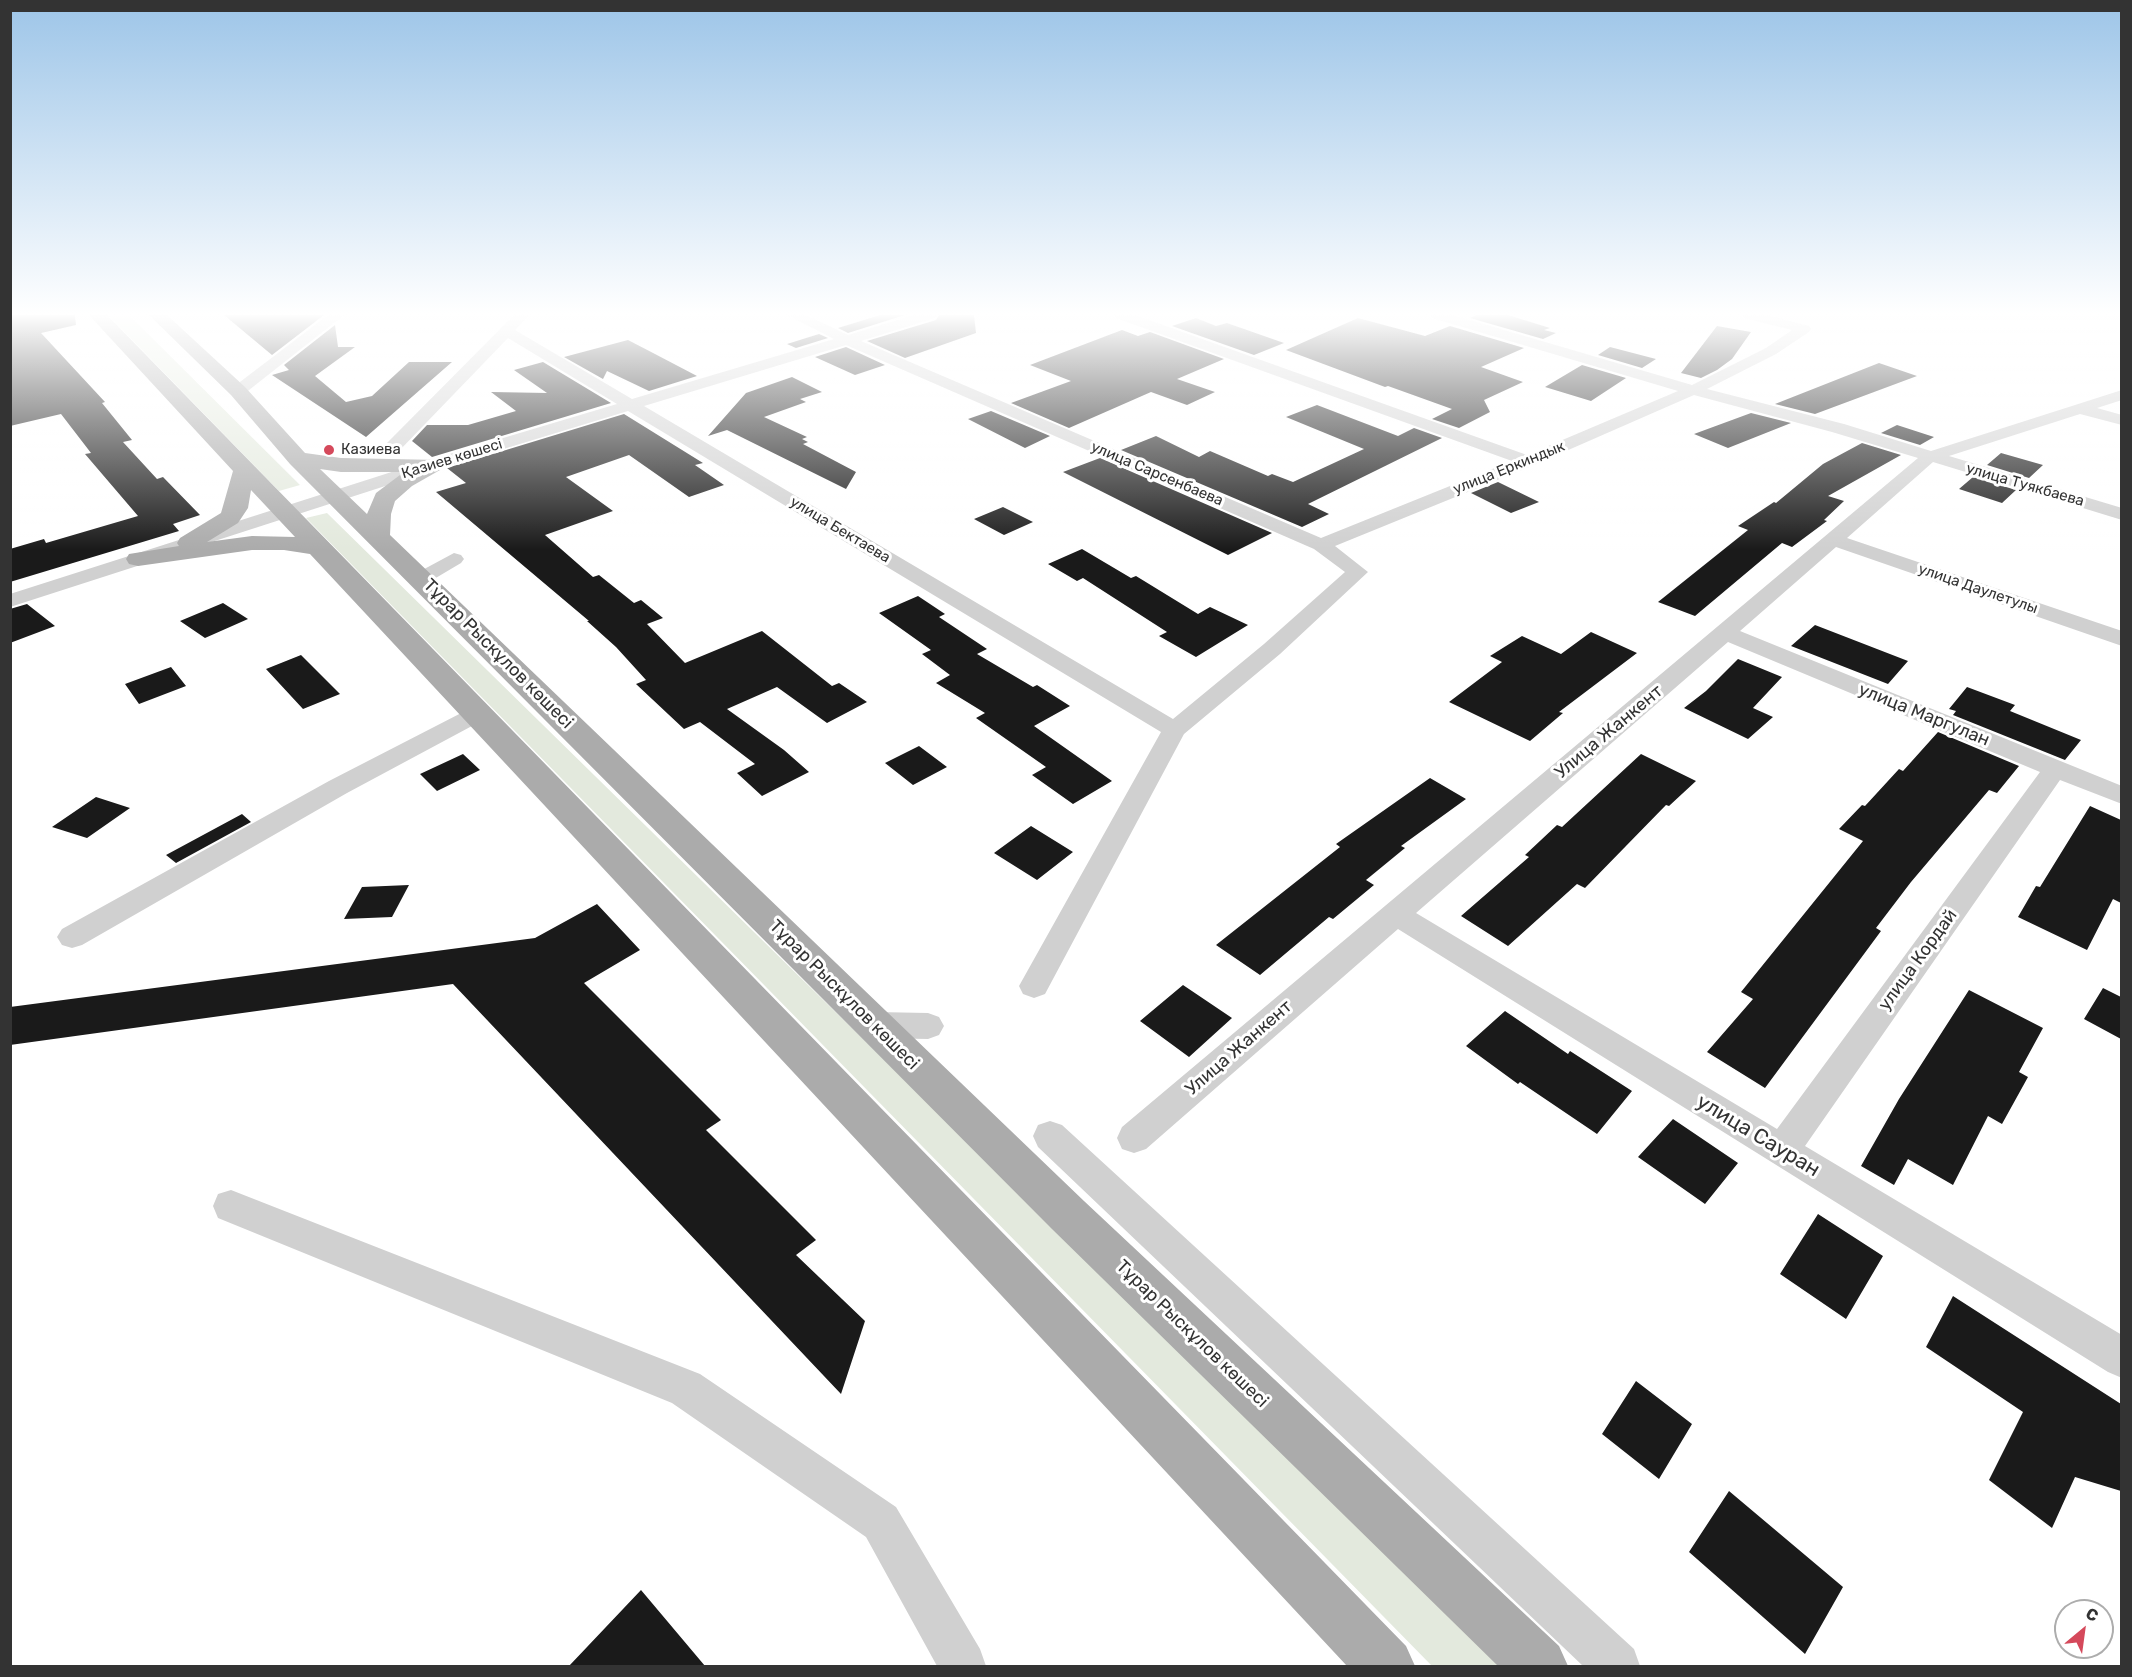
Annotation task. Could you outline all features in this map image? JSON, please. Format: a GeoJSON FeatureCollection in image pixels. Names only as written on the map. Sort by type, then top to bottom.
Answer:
{"type":"FeatureCollection","features":[{"type":"Feature","properties":{"kind":"main road"},"geometry":{"type":"LineString","coordinates":[[172,393],[1386,1666]]}},
{"type":"Feature","properties":{"kind":"main road","name":"Тұрар Рыскұлов көшесі"},"geometry":{"type":"LineString","coordinates":[[240,393],[298,459],[422,578],[1068,1215],[1539,1666]]}},
{"type":"Feature","properties":{"kind":"main road"},"geometry":{"type":"LineString","coordinates":[[298,459],[341,465],[432,465]]}},
{"type":"Feature","properties":{"kind":"main road"},"geometry":{"type":"LineString","coordinates":[[378,535],[379,514],[384,498],[404,481],[432,465]]}},
{"type":"Feature","properties":{"kind":"main road"},"geometry":{"type":"LineString","coordinates":[[189,543],[230,518],[236,508],[244,470]]}},
{"type":"Feature","properties":{"kind":"main road"},"geometry":{"type":"LineString","coordinates":[[138,559],[252,543],[284,543],[319,548]]}},
{"type":"Feature","properties":{"kind":"street"},"geometry":{"type":"LineString","coordinates":[[392,448],[445,393]]}},
{"type":"Feature","properties":{"kind":"street","name":"улица Бектаева"},"geometry":{"type":"LineString","coordinates":[[613,393],[1174,730]]}},
{"type":"Feature","properties":{"kind":"street","name":"Қазиев көшесі"},"geometry":{"type":"LineString","coordinates":[[10,601],[283,511],[673,393]]}},
{"type":"Feature","properties":{"kind":"street","name":"улица Сарсенбаева"},"geometry":{"type":"LineString","coordinates":[[971,393],[1321,544],[1358,572],[1272,649],[1174,730]]}},
{"type":"Feature","properties":{"kind":"street"},"geometry":{"type":"LineString","coordinates":[[1339,393],[1528,461]]}},
{"type":"Feature","properties":{"kind":"street","name":"улица Еркиндык"},"geometry":{"type":"LineString","coordinates":[[1321,544],[1528,461],[1685,393]]}},
{"type":"Feature","properties":{"kind":"street","name":"улица Туякбаева"},"geometry":{"type":"LineString","coordinates":[[1705,393],[1838,428],[2121,514]]}},
{"type":"Feature","properties":{"kind":"street","name":"Улица Жанкент"},"geometry":{"type":"LineString","coordinates":[[1134,1138],[1929,457],[2121,395]]}},
{"type":"Feature","properties":{"kind":"street"},"geometry":{"type":"LineString","coordinates":[[2077,408],[2121,420]]}},
{"type":"Feature","properties":{"kind":"street","name":"улица Даулетулы"},"geometry":{"type":"LineString","coordinates":[[1834,540],[2121,639]]}},
{"type":"Feature","properties":{"kind":"street"},"geometry":{"type":"LineString","coordinates":[[422,578],[454,559]]}},
{"type":"Feature","properties":{"kind":"street","name":"улица Маргулан"},"geometry":{"type":"LineString","coordinates":[[1726,633],[2121,796]]}},
{"type":"Feature","properties":{"kind":"street"},"geometry":{"type":"LineString","coordinates":[[72,937],[338,788],[477,714]]}},
{"type":"Feature","properties":{"kind":"street"},"geometry":{"type":"LineString","coordinates":[[1034,986],[1174,730]]}},
{"type":"Feature","properties":{"kind":"street","name":"улица Кордай"},"geometry":{"type":"LineString","coordinates":[[1781,1151],[2055,769]]}},
{"type":"Feature","properties":{"kind":"street","name":"улица Сауран"},"geometry":{"type":"LineString","coordinates":[[1395,914],[2121,1358]]}},
{"type":"Feature","properties":{"kind":"street"},"geometry":{"type":"LineString","coordinates":[[876,1025],[928,1026]]}},
{"type":"Feature","properties":{"kind":"street"},"geometry":{"type":"LineString","coordinates":[[1050,1136],[1617,1666]]}},
{"type":"Feature","properties":{"kind":"street"},"geometry":{"type":"LineString","coordinates":[[231,1206],[686,1388],[881,1522],[963,1666]]}},
{"type":"Feature","properties":{"kind":"shaded area"},"geometry":{"type":"Polygon","coordinates":[[[184,393],[208,393],[300,485],[279,491],[184,393]]]}},
{"type":"Feature","properties":{"kind":"shaded area"},"geometry":{"type":"Polygon","coordinates":[[[327,513],[1502,1666],[1432,1666],[306,518],[327,513]]]}},
{"type":"Feature","properties":{"kind":"building"},"geometry":{"type":"Polygon","coordinates":[[[10,393],[97,393],[132,440],[123,442],[157,479],[163,477],[200,515],[173,524],[179,531],[10,582],[10,549],[44,539],[46,543],[138,516],[85,454],[91,453],[61,414],[10,426],[10,393]]]}},
{"type":"Feature","properties":{"kind":"building"},"geometry":{"type":"Polygon","coordinates":[[[300,393],[336,393],[346,402],[375,393],[416,393],[366,437],[300,393]]]}},
{"type":"Feature","properties":{"kind":"building"},"geometry":{"type":"Polygon","coordinates":[[[493,393],[595,393],[611,403],[432,457],[412,441],[427,425],[468,425],[516,411],[493,393]]]}},
{"type":"Feature","properties":{"kind":"building"},"geometry":{"type":"Polygon","coordinates":[[[746,393],[818,393],[800,399],[806,402],[764,417],[807,437],[802,439],[808,442],[803,444],[856,472],[846,489],[727,430],[708,436],[746,393]]]}},
{"type":"Feature","properties":{"kind":"building"},"geometry":{"type":"Polygon","coordinates":[[[1038,393],[1148,393],[1069,428],[1011,403],[1038,393]]]}},
{"type":"Feature","properties":{"kind":"building"},"geometry":{"type":"Polygon","coordinates":[[[1154,393],[1212,393],[1187,405],[1154,393]]]}},
{"type":"Feature","properties":{"kind":"building"},"geometry":{"type":"Polygon","coordinates":[[[1408,393],[1499,393],[1484,400],[1490,412],[1459,428],[1432,419],[1452,409],[1408,393]]]}},
{"type":"Feature","properties":{"kind":"building"},"geometry":{"type":"Polygon","coordinates":[[[1566,393],[1603,393],[1591,401],[1566,393]]]}},
{"type":"Feature","properties":{"kind":"building"},"geometry":{"type":"Polygon","coordinates":[[[1802,393],[1871,393],[1815,414],[1775,404],[1802,393]]]}},
{"type":"Feature","properties":{"kind":"building"},"geometry":{"type":"Polygon","coordinates":[[[1317,405],[1398,436],[1414,428],[1442,438],[1308,504],[1329,514],[1302,527],[1121,450],[1156,436],[1199,457],[1210,451],[1268,476],[1272,474],[1293,482],[1364,449],[1286,417],[1317,405]]]}},
{"type":"Feature","properties":{"kind":"building"},"geometry":{"type":"Polygon","coordinates":[[[991,411],[1050,436],[1025,448],[968,419],[991,411]]]}},
{"type":"Feature","properties":{"kind":"building"},"geometry":{"type":"Polygon","coordinates":[[[1751,413],[1791,423],[1728,448],[1694,434],[1751,413]]]}},
{"type":"Feature","properties":{"kind":"building"},"geometry":{"type":"Polygon","coordinates":[[[624,414],[703,463],[695,465],[724,485],[689,497],[629,455],[566,477],[613,511],[545,535],[593,577],[599,575],[634,603],[641,600],[663,618],[647,624],[685,663],[762,631],[832,686],[839,683],[867,702],[827,723],[777,687],[727,709],[784,750],[809,772],[762,796],[737,773],[755,764],[700,722],[684,729],[636,684],[646,680],[616,647],[587,621],[589,621],[436,492],[466,483],[447,468],[624,414]]]}},
{"type":"Feature","properties":{"kind":"building"},"geometry":{"type":"Polygon","coordinates":[[[1897,425],[1934,437],[1920,445],[1881,433],[1897,425]]]}},
{"type":"Feature","properties":{"kind":"building"},"geometry":{"type":"Polygon","coordinates":[[[1862,443],[1901,455],[1828,496],[1844,501],[1824,520],[1827,521],[1792,547],[1782,543],[1695,616],[1658,602],[1748,530],[1738,526],[1774,502],[1776,503],[1823,464],[1862,443]]]}},
{"type":"Feature","properties":{"kind":"building"},"geometry":{"type":"Polygon","coordinates":[[[2001,453],[2043,465],[2029,478],[1987,465],[2001,453]]]}},
{"type":"Feature","properties":{"kind":"building"},"geometry":{"type":"Polygon","coordinates":[[[1100,458],[1272,533],[1228,555],[1063,472],[1100,458]]]}},
{"type":"Feature","properties":{"kind":"building"},"geometry":{"type":"Polygon","coordinates":[[[1973,477],[2016,490],[2002,503],[1959,489],[1973,477]]]}},
{"type":"Feature","properties":{"kind":"building"},"geometry":{"type":"Polygon","coordinates":[[[1498,482],[1539,502],[1511,513],[1471,493],[1498,482]]]}},
{"type":"Feature","properties":{"kind":"building"},"geometry":{"type":"Polygon","coordinates":[[[1003,507],[1033,522],[1004,535],[974,519],[1003,507]]]}},
{"type":"Feature","properties":{"kind":"building"},"geometry":{"type":"Polygon","coordinates":[[[1082,549],[1131,578],[1136,576],[1198,614],[1210,607],[1248,625],[1196,657],[1159,636],[1167,632],[1083,578],[1077,581],[1048,564],[1082,549]]]}},
{"type":"Feature","properties":{"kind":"building"},"geometry":{"type":"Polygon","coordinates":[[[918,596],[945,614],[939,617],[987,649],[977,654],[1033,687],[1037,685],[1070,706],[1034,726],[1112,781],[1073,804],[1032,775],[1046,767],[976,718],[985,713],[936,683],[950,675],[922,654],[931,650],[879,613],[918,596]]]}},
{"type":"Feature","properties":{"kind":"building"},"geometry":{"type":"Polygon","coordinates":[[[223,603],[248,619],[205,638],[180,621],[223,603]]]}},
{"type":"Feature","properties":{"kind":"building"},"geometry":{"type":"Polygon","coordinates":[[[27,604],[55,626],[10,643],[10,609],[27,604]]]}},
{"type":"Feature","properties":{"kind":"building"},"geometry":{"type":"Polygon","coordinates":[[[1815,625],[1908,661],[1888,684],[1791,646],[1815,625]]]}},
{"type":"Feature","properties":{"kind":"building"},"geometry":{"type":"Polygon","coordinates":[[[1591,632],[1637,653],[1559,712],[1563,713],[1530,741],[1449,702],[1502,662],[1490,656],[1522,636],[1561,654],[1591,632]]]}},
{"type":"Feature","properties":{"kind":"building"},"geometry":{"type":"Polygon","coordinates":[[[301,655],[340,694],[303,709],[266,669],[301,655]]]}},
{"type":"Feature","properties":{"kind":"building"},"geometry":{"type":"Polygon","coordinates":[[[1738,659],[1782,677],[1753,708],[1773,717],[1748,739],[1684,708],[1706,691],[1738,659]]]}},
{"type":"Feature","properties":{"kind":"building"},"geometry":{"type":"Polygon","coordinates":[[[171,667],[186,686],[139,704],[125,684],[171,667]]]}},
{"type":"Feature","properties":{"kind":"building"},"geometry":{"type":"Polygon","coordinates":[[[1967,687],[2015,705],[2010,711],[2081,740],[2065,760],[1953,715],[1956,711],[1949,709],[1967,687]]]}},
{"type":"Feature","properties":{"kind":"building"},"geometry":{"type":"Polygon","coordinates":[[[1938,732],[2019,766],[1997,793],[1989,790],[1911,882],[1876,928],[1881,931],[1765,1088],[1707,1052],[1753,999],[1741,992],[1863,841],[1839,829],[1862,805],[1865,806],[1899,769],[1903,771],[1938,732]]]}},
{"type":"Feature","properties":{"kind":"building"},"geometry":{"type":"Polygon","coordinates":[[[919,746],[947,767],[913,785],[885,763],[919,746]]]}},
{"type":"Feature","properties":{"kind":"building"},"geometry":{"type":"Polygon","coordinates":[[[463,754],[480,770],[437,791],[420,774],[463,754]]]}},
{"type":"Feature","properties":{"kind":"building"},"geometry":{"type":"Polygon","coordinates":[[[1641,754],[1696,781],[1669,806],[1666,805],[1585,888],[1577,884],[1508,946],[1461,916],[1529,857],[1525,855],[1557,825],[1562,827],[1641,754]]]}},
{"type":"Feature","properties":{"kind":"building"},"geometry":{"type":"Polygon","coordinates":[[[1430,778],[1466,799],[1401,846],[1405,848],[1366,880],[1374,885],[1333,919],[1329,917],[1260,975],[1216,945],[1340,847],[1336,844],[1430,778]]]}},
{"type":"Feature","properties":{"kind":"building"},"geometry":{"type":"Polygon","coordinates":[[[96,797],[130,808],[87,838],[52,827],[96,797]]]}},
{"type":"Feature","properties":{"kind":"building"},"geometry":{"type":"Polygon","coordinates":[[[2090,806],[2121,820],[2121,903],[2113,899],[2087,950],[2018,917],[2036,886],[2040,887],[2090,806]]]}},
{"type":"Feature","properties":{"kind":"building"},"geometry":{"type":"Polygon","coordinates":[[[242,814],[251,822],[176,863],[166,855],[242,814]]]}},
{"type":"Feature","properties":{"kind":"building"},"geometry":{"type":"Polygon","coordinates":[[[1031,826],[1073,852],[1037,880],[994,853],[1031,826]]]}},
{"type":"Feature","properties":{"kind":"building"},"geometry":{"type":"Polygon","coordinates":[[[409,885],[392,917],[344,919],[362,887],[409,885]]]}},
{"type":"Feature","properties":{"kind":"building"},"geometry":{"type":"Polygon","coordinates":[[[597,904],[640,950],[584,983],[721,1120],[706,1130],[816,1240],[796,1255],[865,1321],[841,1394],[453,984],[10,1045],[10,1007],[535,938],[597,904]]]}},
{"type":"Feature","properties":{"kind":"building"},"geometry":{"type":"Polygon","coordinates":[[[1183,985],[1232,1018],[1189,1057],[1140,1021],[1183,985]]]}},
{"type":"Feature","properties":{"kind":"building"},"geometry":{"type":"Polygon","coordinates":[[[2103,988],[2121,997],[2121,1039],[2084,1019],[2103,988]]]}},
{"type":"Feature","properties":{"kind":"building"},"geometry":{"type":"Polygon","coordinates":[[[1969,990],[2043,1028],[2019,1072],[2028,1077],[2002,1124],[1988,1116],[1953,1185],[1908,1159],[1894,1185],[1861,1166],[1899,1099],[1969,990]]]}},
{"type":"Feature","properties":{"kind":"building"},"geometry":{"type":"Polygon","coordinates":[[[1505,1011],[1568,1054],[1570,1051],[1632,1091],[1597,1134],[1520,1082],[1518,1084],[1466,1046],[1505,1011]]]}},
{"type":"Feature","properties":{"kind":"building"},"geometry":{"type":"Polygon","coordinates":[[[1673,1119],[1738,1163],[1705,1204],[1638,1157],[1673,1119]]]}},
{"type":"Feature","properties":{"kind":"building"},"geometry":{"type":"Polygon","coordinates":[[[1818,1214],[1883,1256],[1846,1319],[1780,1274],[1818,1214]]]}},
{"type":"Feature","properties":{"kind":"building"},"geometry":{"type":"Polygon","coordinates":[[[1953,1296],[2121,1404],[2121,1491],[2075,1477],[2052,1528],[1989,1480],[2023,1412],[1926,1347],[1953,1296]]]}},
{"type":"Feature","properties":{"kind":"building"},"geometry":{"type":"Polygon","coordinates":[[[1636,1381],[1692,1424],[1659,1479],[1602,1434],[1636,1381]]]}},
{"type":"Feature","properties":{"kind":"building"},"geometry":{"type":"Polygon","coordinates":[[[1729,1491],[1843,1587],[1805,1654],[1689,1552],[1729,1491]]]}},
{"type":"Feature","properties":{"kind":"building"},"geometry":{"type":"Polygon","coordinates":[[[641,1590],[705,1666],[569,1666],[641,1590]]]}},
{"type":"Feature","properties":{"kind":"place","name":"Казиева"},"geometry":{"type":"Point","coordinates":[329,450]}}]}
